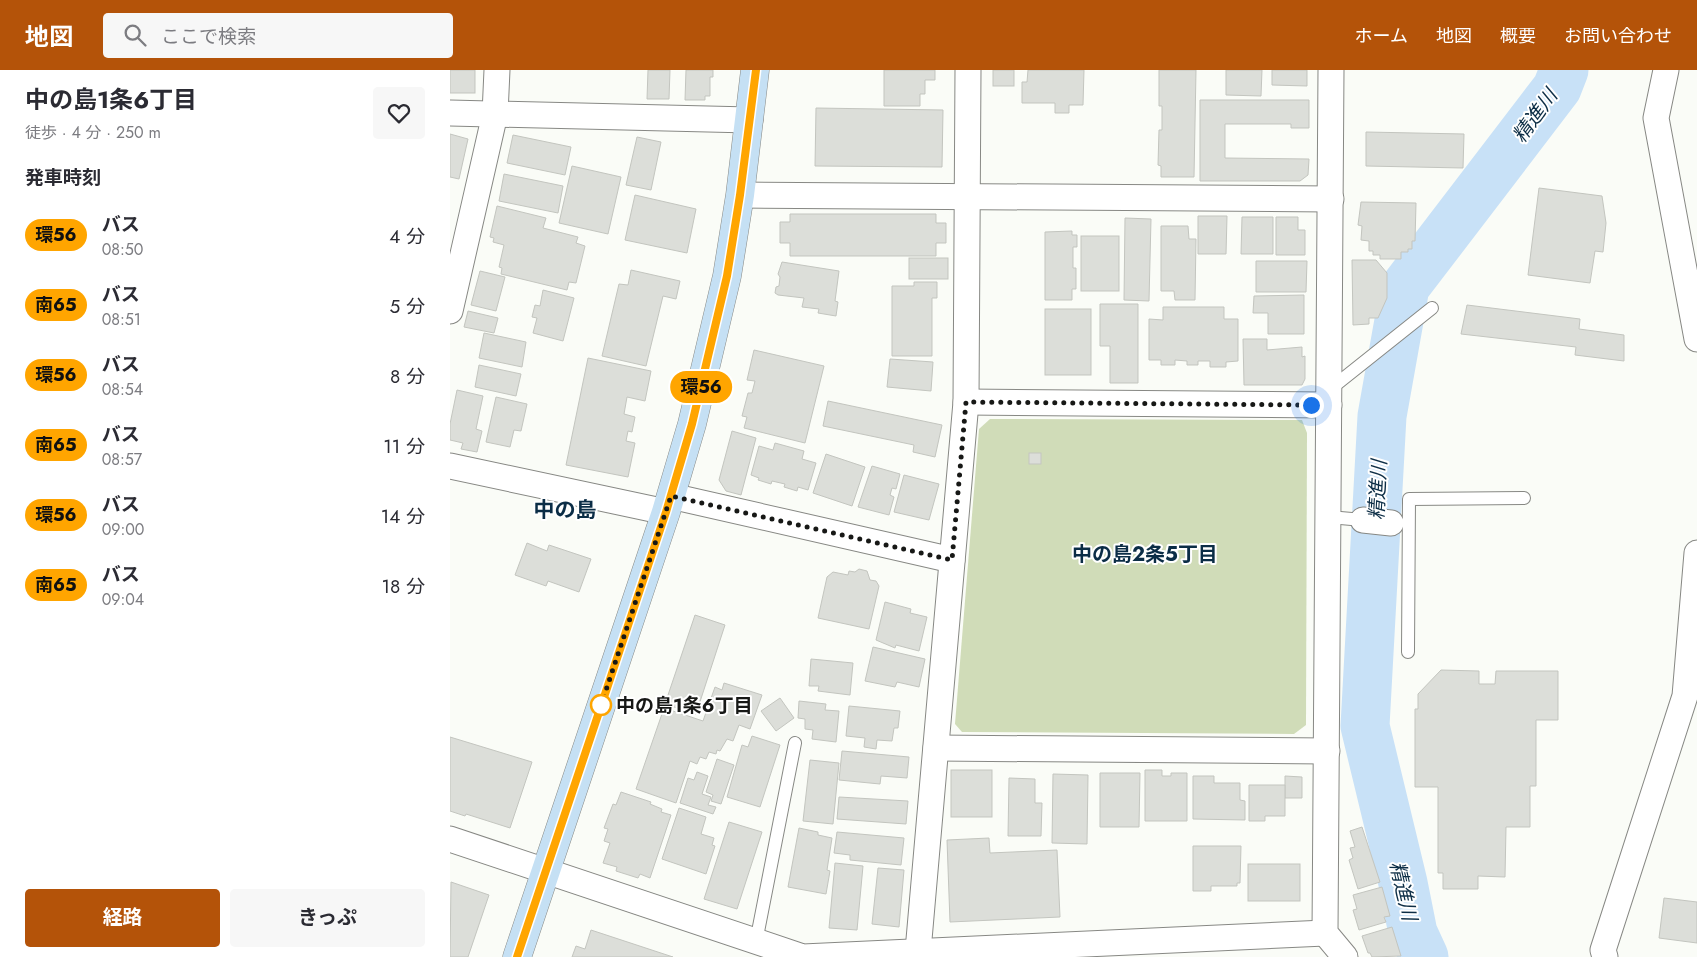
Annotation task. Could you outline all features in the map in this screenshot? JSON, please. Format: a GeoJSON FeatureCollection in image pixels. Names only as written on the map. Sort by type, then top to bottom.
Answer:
{"type":"FeatureCollection","features":[{"type":"Feature","properties":{"kind":"street"},"geometry":{"type":"LineString","coordinates":[[450,311],[495,114],[497,70]]}},
{"type":"Feature","properties":{"kind":"street"},"geometry":{"type":"LineString","coordinates":[[517,957],[668,504],[713,342],[727,276],[740,195],[756,70]]}},
{"type":"Feature","properties":{"kind":"street"},"geometry":{"type":"LineString","coordinates":[[918,951],[966,402],[968,70]]}},
{"type":"Feature","properties":{"kind":"street"},"geometry":{"type":"LineString","coordinates":[[1331,70],[1325,933],[1345,957]]}},
{"type":"Feature","properties":{"kind":"street"},"geometry":{"type":"LineString","coordinates":[[1666,70],[1656,118],[1697,340]]}},
{"type":"Feature","properties":{"kind":"street"},"geometry":{"type":"LineString","coordinates":[[450,113],[750,120]]}},
{"type":"Feature","properties":{"kind":"street"},"geometry":{"type":"LineString","coordinates":[[740,195],[1330,199]]}},
{"type":"Feature","properties":{"kind":"street"},"geometry":{"type":"LineString","coordinates":[[966,402],[1329,397]]}},
{"type":"Feature","properties":{"kind":"street"},"geometry":{"type":"LineString","coordinates":[[450,466],[668,504],[952,560]]}},
{"type":"Feature","properties":{"kind":"street"},"geometry":{"type":"LineString","coordinates":[[1363,520],[1400,524]]}},
{"type":"Feature","properties":{"kind":"street"},"geometry":{"type":"LineString","coordinates":[[1605,957],[1603,950],[1685,696],[1697,553]]}},
{"type":"Feature","properties":{"kind":"street"},"geometry":{"type":"LineString","coordinates":[[936,748],[1327,751]]}},
{"type":"Feature","properties":{"kind":"street"},"geometry":{"type":"LineString","coordinates":[[450,839],[803,957],[1325,933]]}},
{"type":"Feature","properties":{"kind":"lane"},"geometry":{"type":"LineString","coordinates":[[1329,397],[1369,359],[1432,308]]}},
{"type":"Feature","properties":{"kind":"lane"},"geometry":{"type":"LineString","coordinates":[[1408,652],[1400,524],[1409,499],[1524,498]]}},
{"type":"Feature","properties":{"kind":"lane"},"geometry":{"type":"LineString","coordinates":[[1328,517],[1363,520]]}},
{"type":"Feature","properties":{"kind":"lane"},"geometry":{"type":"LineString","coordinates":[[756,942],[795,743]]}},
{"type":"Feature","properties":{"kind":"green space"},"geometry":{"type":"Polygon","coordinates":[[[990,419],[1302,420],[1307,433],[1306,725],[1294,734],[962,732],[955,724],[979,429],[990,419]]]}},
{"type":"Feature","properties":{"kind":"building"},"geometry":{"type":"Polygon","coordinates":[[[450,70],[475,70],[475,93],[450,93],[450,70]]]}},
{"type":"Feature","properties":{"kind":"building"},"geometry":{"type":"Polygon","coordinates":[[[648,70],[670,70],[669,99],[647,99],[648,70]]]}},
{"type":"Feature","properties":{"kind":"building"},"geometry":{"type":"Polygon","coordinates":[[[686,70],[713,70],[713,77],[710,77],[710,96],[705,96],[705,100],[685,100],[686,70]]]}},
{"type":"Feature","properties":{"kind":"building"},"geometry":{"type":"Polygon","coordinates":[[[884,70],[935,70],[935,80],[925,80],[925,94],[920,94],[920,106],[884,106],[884,70]]]}},
{"type":"Feature","properties":{"kind":"building"},"geometry":{"type":"Polygon","coordinates":[[[993,70],[1014,70],[1014,86],[993,86],[993,70]]]}},
{"type":"Feature","properties":{"kind":"building"},"geometry":{"type":"Polygon","coordinates":[[[1028,70],[1084,70],[1083,105],[1069,105],[1069,113],[1055,113],[1055,103],[1022,103],[1022,82],[1027,82],[1028,70]]]}},
{"type":"Feature","properties":{"kind":"building"},"geometry":{"type":"Polygon","coordinates":[[[1159,70],[1196,70],[1194,177],[1161,177],[1161,166],[1158,165],[1159,130],[1162,130],[1162,106],[1159,106],[1159,70]]]}},
{"type":"Feature","properties":{"kind":"building"},"geometry":{"type":"Polygon","coordinates":[[[1226,70],[1262,70],[1261,96],[1226,95],[1226,70]]]}},
{"type":"Feature","properties":{"kind":"building"},"geometry":{"type":"Polygon","coordinates":[[[1272,70],[1307,70],[1307,86],[1272,85],[1272,70]]]}},
{"type":"Feature","properties":{"kind":"building"},"geometry":{"type":"Polygon","coordinates":[[[1200,100],[1309,100],[1309,128],[1291,128],[1291,124],[1225,124],[1225,158],[1309,159],[1308,175],[1300,181],[1200,181],[1200,100]]]}},
{"type":"Feature","properties":{"kind":"building"},"geometry":{"type":"Polygon","coordinates":[[[816,108],[943,110],[942,167],[815,166],[816,108]]]}},
{"type":"Feature","properties":{"kind":"building"},"geometry":{"type":"Polygon","coordinates":[[[1366,132],[1464,134],[1463,168],[1366,166],[1366,132]]]}},
{"type":"Feature","properties":{"kind":"building"},"geometry":{"type":"Polygon","coordinates":[[[450,134],[468,139],[459,179],[450,177],[450,134]]]}},
{"type":"Feature","properties":{"kind":"building"},"geometry":{"type":"Polygon","coordinates":[[[513,135],[571,147],[565,175],[507,163],[513,135]]]}},
{"type":"Feature","properties":{"kind":"building"},"geometry":{"type":"Polygon","coordinates":[[[637,137],[661,142],[651,190],[626,185],[637,137]]]}},
{"type":"Feature","properties":{"kind":"building"},"geometry":{"type":"Polygon","coordinates":[[[572,166],[621,177],[608,234],[559,223],[572,166]]]}},
{"type":"Feature","properties":{"kind":"building"},"geometry":{"type":"Polygon","coordinates":[[[504,174],[563,186],[558,213],[499,201],[504,174]]]}},
{"type":"Feature","properties":{"kind":"building"},"geometry":{"type":"Polygon","coordinates":[[[1539,188],[1602,196],[1606,223],[1603,252],[1595,251],[1590,283],[1528,275],[1539,188]]]}},
{"type":"Feature","properties":{"kind":"building"},"geometry":{"type":"Polygon","coordinates":[[[635,195],[696,209],[687,253],[625,240],[635,195]]]}},
{"type":"Feature","properties":{"kind":"building"},"geometry":{"type":"Polygon","coordinates":[[[1361,202],[1416,203],[1415,241],[1412,241],[1412,249],[1408,249],[1408,252],[1401,252],[1401,259],[1380,259],[1380,255],[1373,255],[1373,251],[1369,251],[1369,241],[1361,240],[1362,226],[1358,225],[1361,202]]]}},
{"type":"Feature","properties":{"kind":"building"},"geometry":{"type":"Polygon","coordinates":[[[497,206],[546,218],[543,228],[578,237],[576,243],[585,246],[576,283],[569,282],[567,290],[501,274],[502,268],[499,267],[504,245],[493,242],[494,238],[490,237],[497,206]]]}},
{"type":"Feature","properties":{"kind":"building"},"geometry":{"type":"Polygon","coordinates":[[[790,214],[936,214],[936,223],[946,223],[946,243],[936,243],[936,256],[790,256],[790,243],[780,243],[780,222],[790,222],[790,214]]]}},
{"type":"Feature","properties":{"kind":"building"},"geometry":{"type":"Polygon","coordinates":[[[1198,216],[1227,216],[1226,254],[1198,254],[1198,216]]]}},
{"type":"Feature","properties":{"kind":"building"},"geometry":{"type":"Polygon","coordinates":[[[1242,217],[1273,217],[1273,254],[1241,254],[1242,217]]]}},
{"type":"Feature","properties":{"kind":"building"},"geometry":{"type":"Polygon","coordinates":[[[1276,217],[1298,217],[1298,230],[1305,230],[1305,255],[1276,255],[1276,217]]]}},
{"type":"Feature","properties":{"kind":"building"},"geometry":{"type":"Polygon","coordinates":[[[1125,218],[1151,219],[1149,301],[1124,300],[1125,218]]]}},
{"type":"Feature","properties":{"kind":"building"},"geometry":{"type":"Polygon","coordinates":[[[1161,226],[1188,226],[1189,239],[1196,239],[1195,300],[1175,300],[1174,291],[1161,291],[1161,226]]]}},
{"type":"Feature","properties":{"kind":"building"},"geometry":{"type":"Polygon","coordinates":[[[1072,231],[1072,235],[1077,235],[1077,247],[1073,247],[1076,289],[1072,289],[1072,300],[1045,300],[1045,232],[1072,231]]]}},
{"type":"Feature","properties":{"kind":"building"},"geometry":{"type":"Polygon","coordinates":[[[1081,236],[1119,236],[1119,291],[1081,291],[1081,236]]]}},
{"type":"Feature","properties":{"kind":"building"},"geometry":{"type":"Polygon","coordinates":[[[909,258],[948,258],[948,279],[909,279],[909,258]]]}},
{"type":"Feature","properties":{"kind":"building"},"geometry":{"type":"Polygon","coordinates":[[[1352,260],[1376,260],[1387,273],[1387,298],[1378,318],[1369,318],[1369,324],[1353,325],[1352,260]]]}},
{"type":"Feature","properties":{"kind":"building"},"geometry":{"type":"Polygon","coordinates":[[[1256,261],[1307,261],[1306,292],[1256,292],[1256,261]]]}},
{"type":"Feature","properties":{"kind":"building"},"geometry":{"type":"Polygon","coordinates":[[[782,262],[839,271],[835,301],[838,302],[836,316],[818,313],[819,309],[802,307],[804,298],[775,293],[776,287],[779,286],[780,277],[778,274],[782,262]]]}},
{"type":"Feature","properties":{"kind":"building"},"geometry":{"type":"Polygon","coordinates":[[[631,270],[680,281],[676,299],[663,296],[646,366],[602,356],[619,284],[628,285],[631,270]]]}},
{"type":"Feature","properties":{"kind":"building"},"geometry":{"type":"Polygon","coordinates":[[[480,271],[505,277],[496,311],[471,305],[480,271]]]}},
{"type":"Feature","properties":{"kind":"building"},"geometry":{"type":"Polygon","coordinates":[[[914,282],[937,282],[937,298],[932,298],[932,356],[892,356],[892,286],[914,286],[914,282]]]}},
{"type":"Feature","properties":{"kind":"building"},"geometry":{"type":"Polygon","coordinates":[[[543,290],[574,298],[563,341],[533,333],[537,318],[532,317],[535,305],[540,306],[543,290]]]}},
{"type":"Feature","properties":{"kind":"building"},"geometry":{"type":"Polygon","coordinates":[[[1304,295],[1304,334],[1268,334],[1268,313],[1253,313],[1254,296],[1304,295]]]}},
{"type":"Feature","properties":{"kind":"building"},"geometry":{"type":"Polygon","coordinates":[[[1100,304],[1138,304],[1138,383],[1110,383],[1110,346],[1100,346],[1100,304]]]}},
{"type":"Feature","properties":{"kind":"building"},"geometry":{"type":"Polygon","coordinates":[[[1467,305],[1580,319],[1579,329],[1624,335],[1624,361],[1575,355],[1576,347],[1461,334],[1467,305]]]}},
{"type":"Feature","properties":{"kind":"building"},"geometry":{"type":"Polygon","coordinates":[[[1163,307],[1224,307],[1224,319],[1238,319],[1238,361],[1226,362],[1226,367],[1210,367],[1210,361],[1198,361],[1198,365],[1187,365],[1187,361],[1175,360],[1175,365],[1161,365],[1161,360],[1149,360],[1149,319],[1163,320],[1163,307]]]}},
{"type":"Feature","properties":{"kind":"building"},"geometry":{"type":"Polygon","coordinates":[[[1045,309],[1091,309],[1091,375],[1045,375],[1045,309]]]}},
{"type":"Feature","properties":{"kind":"building"},"geometry":{"type":"Polygon","coordinates":[[[468,311],[498,318],[494,333],[464,327],[468,311]]]}},
{"type":"Feature","properties":{"kind":"building"},"geometry":{"type":"Polygon","coordinates":[[[484,333],[526,342],[522,367],[479,358],[484,333]]]}},
{"type":"Feature","properties":{"kind":"building"},"geometry":{"type":"Polygon","coordinates":[[[1243,339],[1267,339],[1267,350],[1302,347],[1302,357],[1305,356],[1305,379],[1302,385],[1244,385],[1243,339]]]}},
{"type":"Feature","properties":{"kind":"building"},"geometry":{"type":"Polygon","coordinates":[[[754,350],[824,366],[805,443],[744,428],[747,417],[742,416],[748,393],[752,393],[755,381],[747,380],[754,350]]]}},
{"type":"Feature","properties":{"kind":"building"},"geometry":{"type":"Polygon","coordinates":[[[588,358],[651,371],[645,401],[627,397],[624,414],[635,417],[632,432],[628,431],[626,441],[635,443],[628,477],[566,465],[588,358]]]}},
{"type":"Feature","properties":{"kind":"building"},"geometry":{"type":"Polygon","coordinates":[[[890,359],[933,362],[931,391],[887,387],[890,359]]]}},
{"type":"Feature","properties":{"kind":"building"},"geometry":{"type":"Polygon","coordinates":[[[479,365],[521,374],[516,396],[475,387],[479,365]]]}},
{"type":"Feature","properties":{"kind":"building"},"geometry":{"type":"Polygon","coordinates":[[[457,390],[483,396],[476,429],[482,431],[477,452],[461,449],[463,443],[450,440],[450,424],[457,390]]]}},
{"type":"Feature","properties":{"kind":"building"},"geometry":{"type":"Polygon","coordinates":[[[496,397],[527,404],[521,431],[514,430],[510,447],[486,442],[496,397]]]}},
{"type":"Feature","properties":{"kind":"building"},"geometry":{"type":"Polygon","coordinates":[[[828,401],[942,425],[935,457],[913,452],[914,445],[823,426],[828,401]]]}},
{"type":"Feature","properties":{"kind":"building"},"geometry":{"type":"Polygon","coordinates":[[[732,431],[756,438],[741,495],[726,491],[719,480],[732,431]]]}},
{"type":"Feature","properties":{"kind":"building"},"geometry":{"type":"Polygon","coordinates":[[[775,443],[804,451],[802,459],[816,463],[808,490],[798,487],[797,491],[784,487],[785,484],[772,481],[771,484],[758,480],[759,478],[751,475],[759,446],[773,450],[775,443]]]}},
{"type":"Feature","properties":{"kind":"building"},"geometry":{"type":"Polygon","coordinates":[[[1029,453],[1041,453],[1041,464],[1029,464],[1029,453]]]}},
{"type":"Feature","properties":{"kind":"building"},"geometry":{"type":"Polygon","coordinates":[[[826,454],[865,467],[852,506],[813,493],[826,454]]]}},
{"type":"Feature","properties":{"kind":"building"},"geometry":{"type":"Polygon","coordinates":[[[872,466],[900,474],[896,489],[892,488],[890,495],[894,497],[889,515],[858,507],[872,466]]]}},
{"type":"Feature","properties":{"kind":"building"},"geometry":{"type":"Polygon","coordinates":[[[904,475],[939,484],[929,520],[894,512],[904,475]]]}},
{"type":"Feature","properties":{"kind":"building"},"geometry":{"type":"Polygon","coordinates":[[[527,543],[547,551],[549,545],[591,559],[579,592],[548,581],[546,586],[515,575],[527,543]]]}},
{"type":"Feature","properties":{"kind":"building"},"geometry":{"type":"Polygon","coordinates":[[[859,569],[867,571],[870,580],[876,581],[879,586],[869,629],[818,618],[827,577],[833,572],[848,575],[849,571],[855,572],[859,569]]]}},
{"type":"Feature","properties":{"kind":"building"},"geometry":{"type":"Polygon","coordinates":[[[885,602],[911,609],[910,613],[927,617],[919,651],[896,645],[895,648],[876,640],[885,602]]]}},
{"type":"Feature","properties":{"kind":"building"},"geometry":{"type":"Polygon","coordinates":[[[695,615],[725,625],[696,714],[665,704],[695,615]]]}},
{"type":"Feature","properties":{"kind":"building"},"geometry":{"type":"Polygon","coordinates":[[[873,647],[925,659],[919,687],[897,682],[895,687],[865,681],[873,647]]]}},
{"type":"Feature","properties":{"kind":"building"},"geometry":{"type":"Polygon","coordinates":[[[811,659],[853,663],[850,695],[818,691],[819,686],[809,686],[811,659]]]}},
{"type":"Feature","properties":{"kind":"building"},"geometry":{"type":"Polygon","coordinates":[[[1441,670],[1479,671],[1479,684],[1495,684],[1496,671],[1558,671],[1558,720],[1536,720],[1536,786],[1530,786],[1530,827],[1506,827],[1505,877],[1478,876],[1478,889],[1443,889],[1443,873],[1438,873],[1438,787],[1415,787],[1415,709],[1418,709],[1418,694],[1441,670]]]}},
{"type":"Feature","properties":{"kind":"building"},"geometry":{"type":"Polygon","coordinates":[[[724,683],[762,695],[750,729],[739,725],[733,741],[727,739],[720,751],[717,750],[716,754],[709,752],[706,759],[700,757],[697,764],[690,761],[676,803],[636,789],[664,708],[703,721],[715,687],[722,690],[724,683]]]}},
{"type":"Feature","properties":{"kind":"building"},"geometry":{"type":"Polygon","coordinates":[[[780,698],[794,718],[776,731],[761,711],[780,698]]]}},
{"type":"Feature","properties":{"kind":"building"},"geometry":{"type":"Polygon","coordinates":[[[799,701],[826,704],[825,710],[839,711],[836,742],[812,739],[813,730],[805,729],[805,719],[798,718],[799,701]]]}},
{"type":"Feature","properties":{"kind":"building"},"geometry":{"type":"Polygon","coordinates":[[[849,706],[900,711],[898,728],[894,728],[892,741],[877,740],[876,749],[864,747],[865,738],[846,736],[849,706]]]}},
{"type":"Feature","properties":{"kind":"building"},"geometry":{"type":"Polygon","coordinates":[[[752,736],[780,745],[760,807],[727,797],[742,745],[748,747],[752,736]]]}},
{"type":"Feature","properties":{"kind":"building"},"geometry":{"type":"Polygon","coordinates":[[[450,737],[532,762],[510,828],[450,811],[450,737]]]}},
{"type":"Feature","properties":{"kind":"building"},"geometry":{"type":"Polygon","coordinates":[[[842,751],[909,757],[907,778],[881,776],[880,784],[839,780],[842,751]]]}},
{"type":"Feature","properties":{"kind":"building"},"geometry":{"type":"Polygon","coordinates":[[[717,759],[734,765],[721,804],[711,801],[713,795],[706,792],[717,759]]]}},
{"type":"Feature","properties":{"kind":"building"},"geometry":{"type":"Polygon","coordinates":[[[810,760],[839,763],[833,824],[803,821],[810,760]]]}},
{"type":"Feature","properties":{"kind":"building"},"geometry":{"type":"Polygon","coordinates":[[[951,770],[992,770],[992,817],[951,817],[951,770]]]}},
{"type":"Feature","properties":{"kind":"building"},"geometry":{"type":"Polygon","coordinates":[[[1145,770],[1162,770],[1162,776],[1171,776],[1171,773],[1187,773],[1187,821],[1145,821],[1145,770]]]}},
{"type":"Feature","properties":{"kind":"building"},"geometry":{"type":"Polygon","coordinates":[[[697,772],[708,776],[702,794],[711,797],[708,805],[716,807],[713,814],[680,803],[688,778],[694,780],[697,772]]]}},
{"type":"Feature","properties":{"kind":"building"},"geometry":{"type":"Polygon","coordinates":[[[1100,773],[1140,773],[1139,827],[1100,827],[1100,773]]]}},
{"type":"Feature","properties":{"kind":"building"},"geometry":{"type":"Polygon","coordinates":[[[1053,774],[1088,775],[1087,844],[1052,843],[1053,774]]]}},
{"type":"Feature","properties":{"kind":"building"},"geometry":{"type":"Polygon","coordinates":[[[1193,776],[1214,776],[1214,783],[1240,783],[1240,800],[1245,801],[1245,820],[1193,819],[1193,776]]]}},
{"type":"Feature","properties":{"kind":"building"},"geometry":{"type":"Polygon","coordinates":[[[1285,776],[1302,777],[1302,798],[1285,798],[1285,776]]]}},
{"type":"Feature","properties":{"kind":"building"},"geometry":{"type":"Polygon","coordinates":[[[1009,778],[1035,779],[1035,803],[1042,803],[1041,836],[1008,836],[1009,778]]]}},
{"type":"Feature","properties":{"kind":"building"},"geometry":{"type":"Polygon","coordinates":[[[1249,785],[1285,785],[1285,816],[1265,816],[1265,821],[1249,821],[1249,785]]]}},
{"type":"Feature","properties":{"kind":"building"},"geometry":{"type":"Polygon","coordinates":[[[621,792],[651,802],[650,804],[662,809],[661,812],[671,815],[650,878],[640,874],[638,878],[616,871],[617,867],[603,863],[610,843],[604,841],[608,829],[604,828],[613,804],[616,805],[621,792]]]}},
{"type":"Feature","properties":{"kind":"building"},"geometry":{"type":"Polygon","coordinates":[[[839,797],[908,801],[906,824],[837,819],[839,797]]]}},
{"type":"Feature","properties":{"kind":"building"},"geometry":{"type":"Polygon","coordinates":[[[679,808],[706,817],[701,834],[714,838],[712,845],[715,846],[706,874],[662,859],[679,808]]]}},
{"type":"Feature","properties":{"kind":"building"},"geometry":{"type":"Polygon","coordinates":[[[729,822],[762,832],[737,909],[704,899],[729,822]]]}},
{"type":"Feature","properties":{"kind":"building"},"geometry":{"type":"Polygon","coordinates":[[[1362,827],[1380,882],[1358,889],[1349,860],[1353,858],[1350,848],[1355,847],[1350,831],[1362,827]]]}},
{"type":"Feature","properties":{"kind":"building"},"geometry":{"type":"Polygon","coordinates":[[[799,828],[818,832],[818,835],[832,838],[827,870],[830,871],[826,894],[788,887],[799,828]]]}},
{"type":"Feature","properties":{"kind":"building"},"geometry":{"type":"Polygon","coordinates":[[[837,832],[904,838],[901,865],[850,860],[850,855],[834,853],[837,832]]]}},
{"type":"Feature","properties":{"kind":"building"},"geometry":{"type":"Polygon","coordinates":[[[989,838],[990,853],[1057,850],[1060,917],[950,922],[947,840],[989,838]]]}},
{"type":"Feature","properties":{"kind":"building"},"geometry":{"type":"Polygon","coordinates":[[[1193,846],[1241,846],[1240,883],[1237,883],[1237,886],[1211,886],[1211,891],[1193,891],[1193,846]]]}},
{"type":"Feature","properties":{"kind":"building"},"geometry":{"type":"Polygon","coordinates":[[[835,863],[863,866],[857,930],[829,928],[835,863]]]}},
{"type":"Feature","properties":{"kind":"building"},"geometry":{"type":"Polygon","coordinates":[[[1248,864],[1300,864],[1300,901],[1248,901],[1248,864]]]}},
{"type":"Feature","properties":{"kind":"building"},"geometry":{"type":"Polygon","coordinates":[[[878,868],[904,870],[899,927],[872,924],[878,868]]]}},
{"type":"Feature","properties":{"kind":"building"},"geometry":{"type":"Polygon","coordinates":[[[451,882],[489,895],[468,957],[450,957],[451,882]]]}},
{"type":"Feature","properties":{"kind":"building"},"geometry":{"type":"Polygon","coordinates":[[[1382,887],[1390,916],[1384,917],[1386,922],[1359,930],[1353,910],[1357,909],[1353,895],[1382,887]]]}},
{"type":"Feature","properties":{"kind":"building"},"geometry":{"type":"Polygon","coordinates":[[[1664,898],[1697,902],[1697,943],[1659,938],[1664,898]]]}},
{"type":"Feature","properties":{"kind":"building"},"geometry":{"type":"Polygon","coordinates":[[[1392,927],[1401,956],[1372,957],[1368,953],[1362,936],[1392,927]]]}},
{"type":"Feature","properties":{"kind":"building"},"geometry":{"type":"Polygon","coordinates":[[[591,930],[673,957],[572,957],[576,946],[585,949],[591,930]]]}},
{"type":"Feature","properties":{"kind":"waterway","name":"精進川"},"geometry":{"type":"LineString","coordinates":[[1424,957],[1413,933],[1403,883],[1365,726],[1382,416],[1405,287],[1557,88],[1564,70]]}},
{"type":"Feature","properties":{"kind":"bus line","name":"環56"},"geometry":{"type":"LineString","coordinates":[[517,957],[666,512],[692,424],[727,276],[740,195],[756,70]]}},
{"type":"Feature","properties":{"kind":"place","name":"中の島1条6丁目"},"geometry":{"type":"Point","coordinates":[601,705]}},
{"type":"Feature","properties":{"kind":"district","name":"中の島"},"geometry":{"type":"Point","coordinates":[565,510]}},
{"type":"Feature","properties":{"kind":"district","name":"中の島2条5丁目"},"geometry":{"type":"Point","coordinates":[1145,554]}},
{"type":"Feature","properties":{"kind":"route"},"geometry":{"type":"LineString","coordinates":[[601,705],[671,496],[952,560],[966,402],[1311,405]]}}]}
